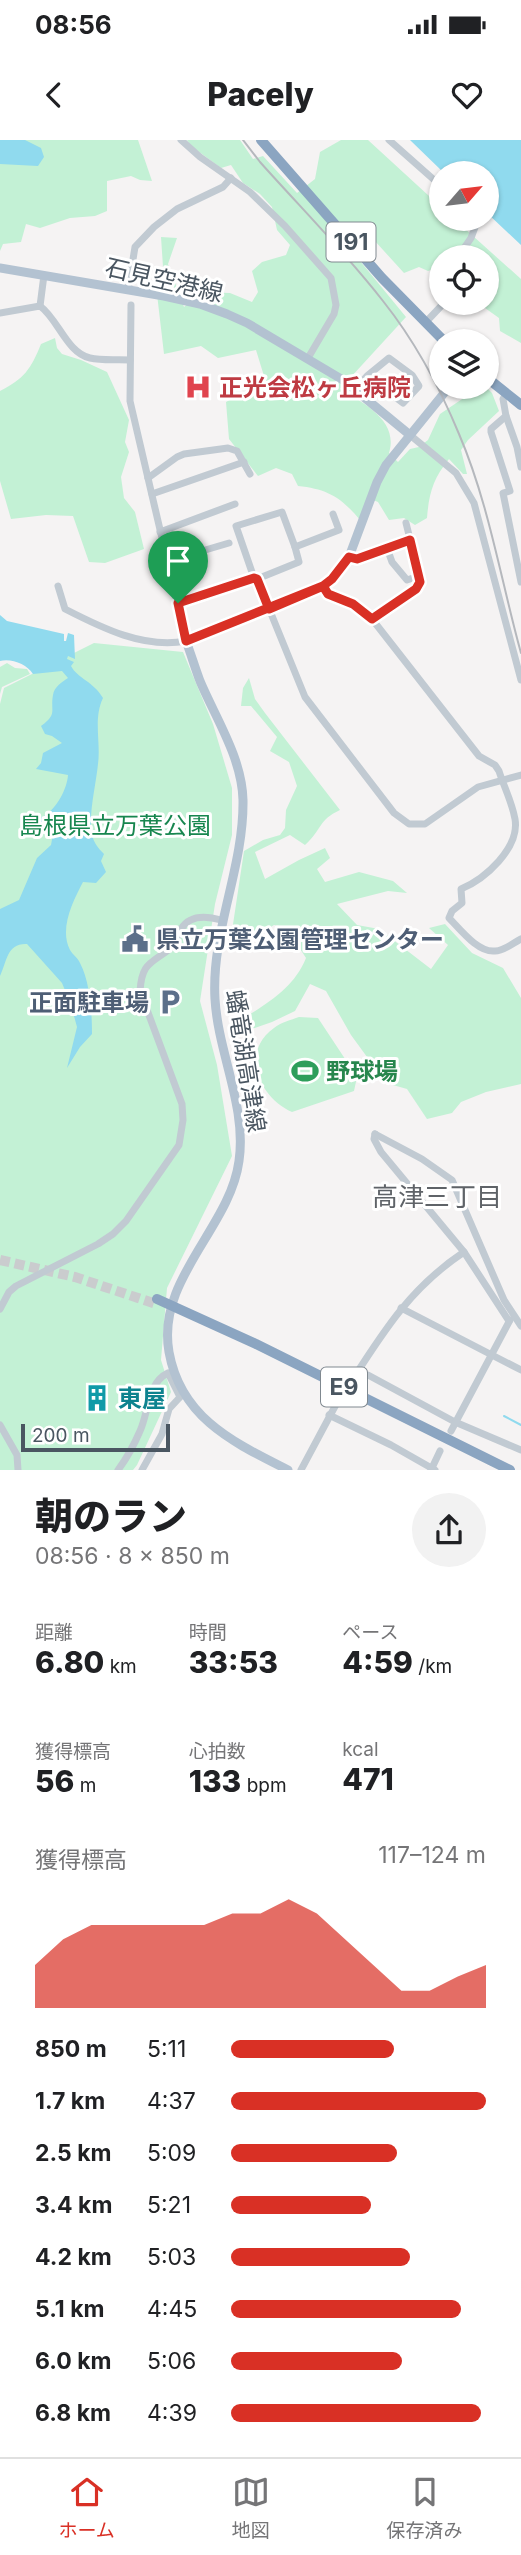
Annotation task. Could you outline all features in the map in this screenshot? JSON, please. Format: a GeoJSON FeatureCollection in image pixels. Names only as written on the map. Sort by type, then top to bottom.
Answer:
{"type":"FeatureCollection","features":[{"type":"Feature","properties":{"kind":"highway","name":"191"},"geometry":{"type":"LineString","coordinates":[[261,140],[382,278],[431,329]]}},
{"type":"Feature","properties":{"kind":"highway"},"geometry":{"type":"LineString","coordinates":[[499,387],[521,405]]}},
{"type":"Feature","properties":{"kind":"highway","name":"E9"},"geometry":{"type":"LineString","coordinates":[[502,1470],[167,1306],[281,1356],[510,1470]]}},
{"type":"Feature","properties":{"kind":"main road","name":"石見空港線"},"geometry":{"type":"LineString","coordinates":[[0,268],[200,304],[227,314],[308,358],[355,389],[410,435]]}},
{"type":"Feature","properties":{"kind":"main road"},"geometry":{"type":"LineString","coordinates":[[186,641],[269,609],[323,586],[332,579],[349,557],[386,465],[439,399]]}},
{"type":"Feature","properties":{"kind":"main road","name":"蟠竜湖高津線"},"geometry":{"type":"LineString","coordinates":[[186,641],[199,679],[233,754],[243,798],[239,841],[214,962],[218,1027],[237,1111],[240,1141],[239,1163],[223,1206],[190,1263],[169,1317],[169,1353],[182,1395],[206,1422],[220,1433],[288,1470]]}},
{"type":"Feature","properties":{"kind":"street"},"geometry":{"type":"LineString","coordinates":[[181,140],[200,157],[250,192],[285,226],[331,278],[336,305],[334,314],[308,358]]}},
{"type":"Feature","properties":{"kind":"street"},"geometry":{"type":"LineString","coordinates":[[389,140],[429,175]]}},
{"type":"Feature","properties":{"kind":"street"},"geometry":{"type":"LineString","coordinates":[[128,290],[135,247],[177,209],[223,187],[231,178]]}},
{"type":"Feature","properties":{"kind":"street"},"geometry":{"type":"LineString","coordinates":[[40,306],[44,275]]}},
{"type":"Feature","properties":{"kind":"street"},"geometry":{"type":"LineString","coordinates":[[58,586],[65,610],[96,625],[156,644],[186,641],[130,401],[131,305]]}},
{"type":"Feature","properties":{"kind":"street"},"geometry":{"type":"LineString","coordinates":[[0,313],[40,306],[49,313],[83,356],[92,359],[130,360]]}},
{"type":"Feature","properties":{"kind":"street"},"geometry":{"type":"LineString","coordinates":[[425,323],[433,315]]}},
{"type":"Feature","properties":{"kind":"street"},"geometry":{"type":"LineString","coordinates":[[355,389],[367,376],[389,358],[411,375],[419,386],[403,403],[367,376]]}},
{"type":"Feature","properties":{"kind":"street"},"geometry":{"type":"LineString","coordinates":[[507,393],[503,399],[506,415],[521,467]]}},
{"type":"Feature","properties":{"kind":"street"},"geometry":{"type":"LineString","coordinates":[[506,415],[491,432],[510,491],[503,493],[521,582]]}},
{"type":"Feature","properties":{"kind":"street"},"geometry":{"type":"LineString","coordinates":[[410,435],[456,473],[474,503],[521,680]]}},
{"type":"Feature","properties":{"kind":"street"},"geometry":{"type":"LineString","coordinates":[[148,478],[184,454],[228,448],[237,451],[250,474]]}},
{"type":"Feature","properties":{"kind":"street"},"geometry":{"type":"LineString","coordinates":[[152,494],[244,462]]}},
{"type":"Feature","properties":{"kind":"street"},"geometry":{"type":"LineString","coordinates":[[160,531],[234,504]]}},
{"type":"Feature","properties":{"kind":"street"},"geometry":{"type":"LineString","coordinates":[[178,603],[256,578],[299,562],[282,512],[236,526],[256,578],[306,697],[401,820],[409,824],[425,824],[467,793],[502,779],[521,775]]}},
{"type":"Feature","properties":{"kind":"street"},"geometry":{"type":"LineString","coordinates":[[295,547],[339,530],[333,514]]}},
{"type":"Feature","properties":{"kind":"street"},"geometry":{"type":"LineString","coordinates":[[372,619],[416,589],[420,582],[406,523]]}},
{"type":"Feature","properties":{"kind":"street"},"geometry":{"type":"LineString","coordinates":[[349,557],[357,559],[410,540]]}},
{"type":"Feature","properties":{"kind":"street"},"geometry":{"type":"LineString","coordinates":[[168,561],[229,543]]}},
{"type":"Feature","properties":{"kind":"street"},"geometry":{"type":"LineString","coordinates":[[387,548],[392,562],[407,580],[419,576]]}},
{"type":"Feature","properties":{"kind":"street"},"geometry":{"type":"LineString","coordinates":[[521,576],[521,582]]}},
{"type":"Feature","properties":{"kind":"street"},"geometry":{"type":"LineString","coordinates":[[323,586],[328,594],[353,604],[372,619],[479,756],[495,765],[516,822],[510,842],[494,868],[473,884],[461,889],[462,903],[452,911],[449,918],[480,947],[488,950],[502,949],[521,939]]}},
{"type":"Feature","properties":{"kind":"street"},"geometry":{"type":"LineString","coordinates":[[0,1309],[9,1292],[16,1286],[113,1234],[126,1221],[171,1158],[182,1132],[182,1104],[140,991],[141,979],[149,963],[174,946],[185,923],[195,918],[221,920]]}},
{"type":"Feature","properties":{"kind":"street"},"geometry":{"type":"LineString","coordinates":[[451,1431],[511,1319],[454,1178],[375,1134],[374,1139],[382,1152],[464,1252],[511,1319],[521,1326]]}},
{"type":"Feature","properties":{"kind":"street"},"geometry":{"type":"LineString","coordinates":[[349,1385],[401,1308],[431,1276],[464,1252]]}},
{"type":"Feature","properties":{"kind":"street"},"geometry":{"type":"LineString","coordinates":[[401,1308],[521,1370]]}},
{"type":"Feature","properties":{"kind":"street"},"geometry":{"type":"LineString","coordinates":[[118,1470],[141,1430],[153,1389],[160,1377],[168,1373],[182,1395],[169,1409],[162,1434],[142,1470]]}},
{"type":"Feature","properties":{"kind":"street"},"geometry":{"type":"LineString","coordinates":[[355,1376],[368,1375],[455,1422],[521,1450]]}},
{"type":"Feature","properties":{"kind":"street"},"geometry":{"type":"LineString","coordinates":[[301,1470],[340,1398]]}},
{"type":"Feature","properties":{"kind":"street"},"geometry":{"type":"LineString","coordinates":[[329,1415],[433,1469],[440,1451]]}},
{"type":"Feature","properties":{"kind":"street"},"geometry":{"type":"LineString","coordinates":[[0,1425],[17,1455],[18,1470]]}},
{"type":"Feature","properties":{"kind":"green space"},"geometry":{"type":"Polygon","coordinates":[[[0,140],[138,140],[152,181],[131,176],[107,181],[107,211],[95,216],[70,218],[40,228],[26,224],[21,242],[3,244],[0,251],[0,140]]]}},
{"type":"Feature","properties":{"kind":"green space"},"geometry":{"type":"Polygon","coordinates":[[[187,140],[240,140],[253,159],[263,156],[297,193],[315,179],[320,152],[341,140],[368,140],[429,196],[429,231],[467,231],[483,245],[429,245],[429,271],[419,267],[404,273],[374,240],[351,250],[406,317],[340,389],[369,407],[384,422],[391,442],[389,453],[398,462],[410,449],[419,447],[428,440],[440,414],[462,399],[494,399],[499,411],[461,450],[467,474],[463,474],[449,459],[439,473],[429,501],[427,518],[415,525],[404,518],[389,520],[378,502],[368,498],[360,520],[333,496],[317,489],[298,486],[292,474],[276,468],[258,476],[229,439],[226,402],[239,395],[268,389],[256,350],[218,358],[201,346],[164,354],[157,294],[163,267],[161,237],[177,238],[168,264],[184,307],[201,292],[230,293],[252,302],[258,292],[252,271],[262,262],[286,255],[290,245],[277,230],[272,207],[260,194],[243,183],[231,165],[221,168],[187,140]]]}},
{"type":"Feature","properties":{"kind":"green space"},"geometry":{"type":"Polygon","coordinates":[[[499,259],[521,279],[521,343],[500,331],[499,318],[495,315],[499,315],[499,259]]]}},
{"type":"Feature","properties":{"kind":"green space"},"geometry":{"type":"Polygon","coordinates":[[[55,338],[57,348],[62,354],[107,372],[129,420],[125,442],[129,452],[121,477],[124,498],[135,512],[144,549],[105,563],[89,562],[73,516],[46,515],[11,519],[0,481],[0,391],[26,372],[41,344],[55,338]]]}},
{"type":"Feature","properties":{"kind":"green space","name":"島根県立万葉公園"},"geometry":{"type":"Polygon","coordinates":[[[94,643],[183,652],[213,724],[232,788],[232,835],[215,904],[200,1001],[217,1065],[232,1156],[167,1288],[161,1360],[171,1392],[137,1465],[133,1470],[0,1470],[0,704],[4,688],[94,643]]]}},
{"type":"Feature","properties":{"kind":"green space"},"geometry":{"type":"Polygon","coordinates":[[[7,663],[15,668],[27,669],[30,674],[2,687],[0,694],[0,667],[7,663]]]}},
{"type":"Feature","properties":{"kind":"green space"},"geometry":{"type":"Polygon","coordinates":[[[249,678],[255,699],[340,810],[324,822],[305,845],[290,835],[255,852],[265,879],[325,848],[330,858],[317,869],[325,882],[359,872],[393,881],[407,893],[388,891],[337,904],[357,925],[379,929],[431,969],[448,945],[429,928],[445,924],[472,953],[503,968],[521,998],[521,1084],[486,1092],[461,1102],[452,1113],[427,1119],[407,1089],[386,1083],[351,1035],[326,991],[310,984],[295,1011],[231,1036],[232,1025],[284,989],[293,980],[306,958],[286,927],[274,925],[245,943],[232,931],[244,851],[263,840],[280,835],[285,828],[286,810],[297,786],[289,762],[270,751],[277,737],[251,706],[241,706],[243,688],[249,678]]]}},
{"type":"Feature","properties":{"kind":"green space","name":"野球場"},"geometry":{"type":"Polygon","coordinates":[[[299,1017],[318,1018],[357,1077],[354,1091],[292,1112],[281,1105],[263,1086],[256,1062],[263,1038],[277,1026],[299,1017]]]}},
{"type":"Feature","properties":{"kind":"water"},"geometry":{"type":"Polygon","coordinates":[[[0,140],[25,140],[41,148],[44,157],[38,166],[0,164],[0,140]]]}},
{"type":"Feature","properties":{"kind":"water"},"geometry":{"type":"Polygon","coordinates":[[[410,140],[521,140],[521,245],[499,224],[499,161],[432,161],[410,140]]]}},
{"type":"Feature","properties":{"kind":"water"},"geometry":{"type":"Polygon","coordinates":[[[0,615],[7,621],[64,634],[64,641],[68,633],[74,635],[75,659],[68,656],[67,659],[74,662],[71,666],[74,670],[103,698],[98,714],[99,756],[91,827],[94,840],[104,854],[101,861],[106,872],[96,883],[83,882],[69,915],[66,933],[70,950],[79,961],[86,979],[92,1034],[67,1068],[77,1027],[62,983],[27,944],[15,946],[6,959],[0,976],[0,909],[19,900],[37,858],[51,845],[53,834],[34,831],[28,825],[53,808],[66,786],[68,775],[36,769],[41,763],[43,753],[62,743],[45,734],[41,726],[51,715],[55,690],[68,678],[62,671],[33,674],[18,663],[0,661],[0,615]]]}},
{"type":"Feature","properties":{"kind":"waterway"},"geometry":{"type":"LineString","coordinates":[[504,1416],[521,1425]]}},
{"type":"Feature","properties":{"kind":"tunnel"},"geometry":{"type":"LineString","coordinates":[[0,1260],[75,1277],[156,1304]]}},
{"type":"Feature","properties":{"kind":"railway"},"geometry":{"type":"LineString","coordinates":[[243,140],[383,301],[416,348],[435,382],[459,434],[479,488],[521,653]]}},
{"type":"Feature","properties":{"kind":"place","name":"正光会松ヶ丘病院"},"geometry":{"type":"Point","coordinates":[198,387]}},
{"type":"Feature","properties":{"kind":"place","name":"県立万葉公園管理センター"},"geometry":{"type":"Point","coordinates":[135,939]}},
{"type":"Feature","properties":{"kind":"place","name":"正面駐車場"},"geometry":{"type":"Point","coordinates":[170,1002]}},
{"type":"Feature","properties":{"kind":"place","name":"野球場"},"geometry":{"type":"Point","coordinates":[305,1071]}},
{"type":"Feature","properties":{"kind":"place","name":"東屋"},"geometry":{"type":"Point","coordinates":[97,1398]}},
{"type":"Feature","properties":{"kind":"district","name":"高津三丁目"},"geometry":{"type":"Point","coordinates":[437,1196]}},
{"type":"Feature","properties":{"kind":"route"},"geometry":{"type":"LineString","coordinates":[[178,603],[186,641],[269,609],[323,586],[342,568],[349,557],[357,559],[410,540],[420,582],[416,589],[372,619],[362,609],[328,594],[323,586],[269,609],[257,579],[254,578],[178,603]]}}]}
